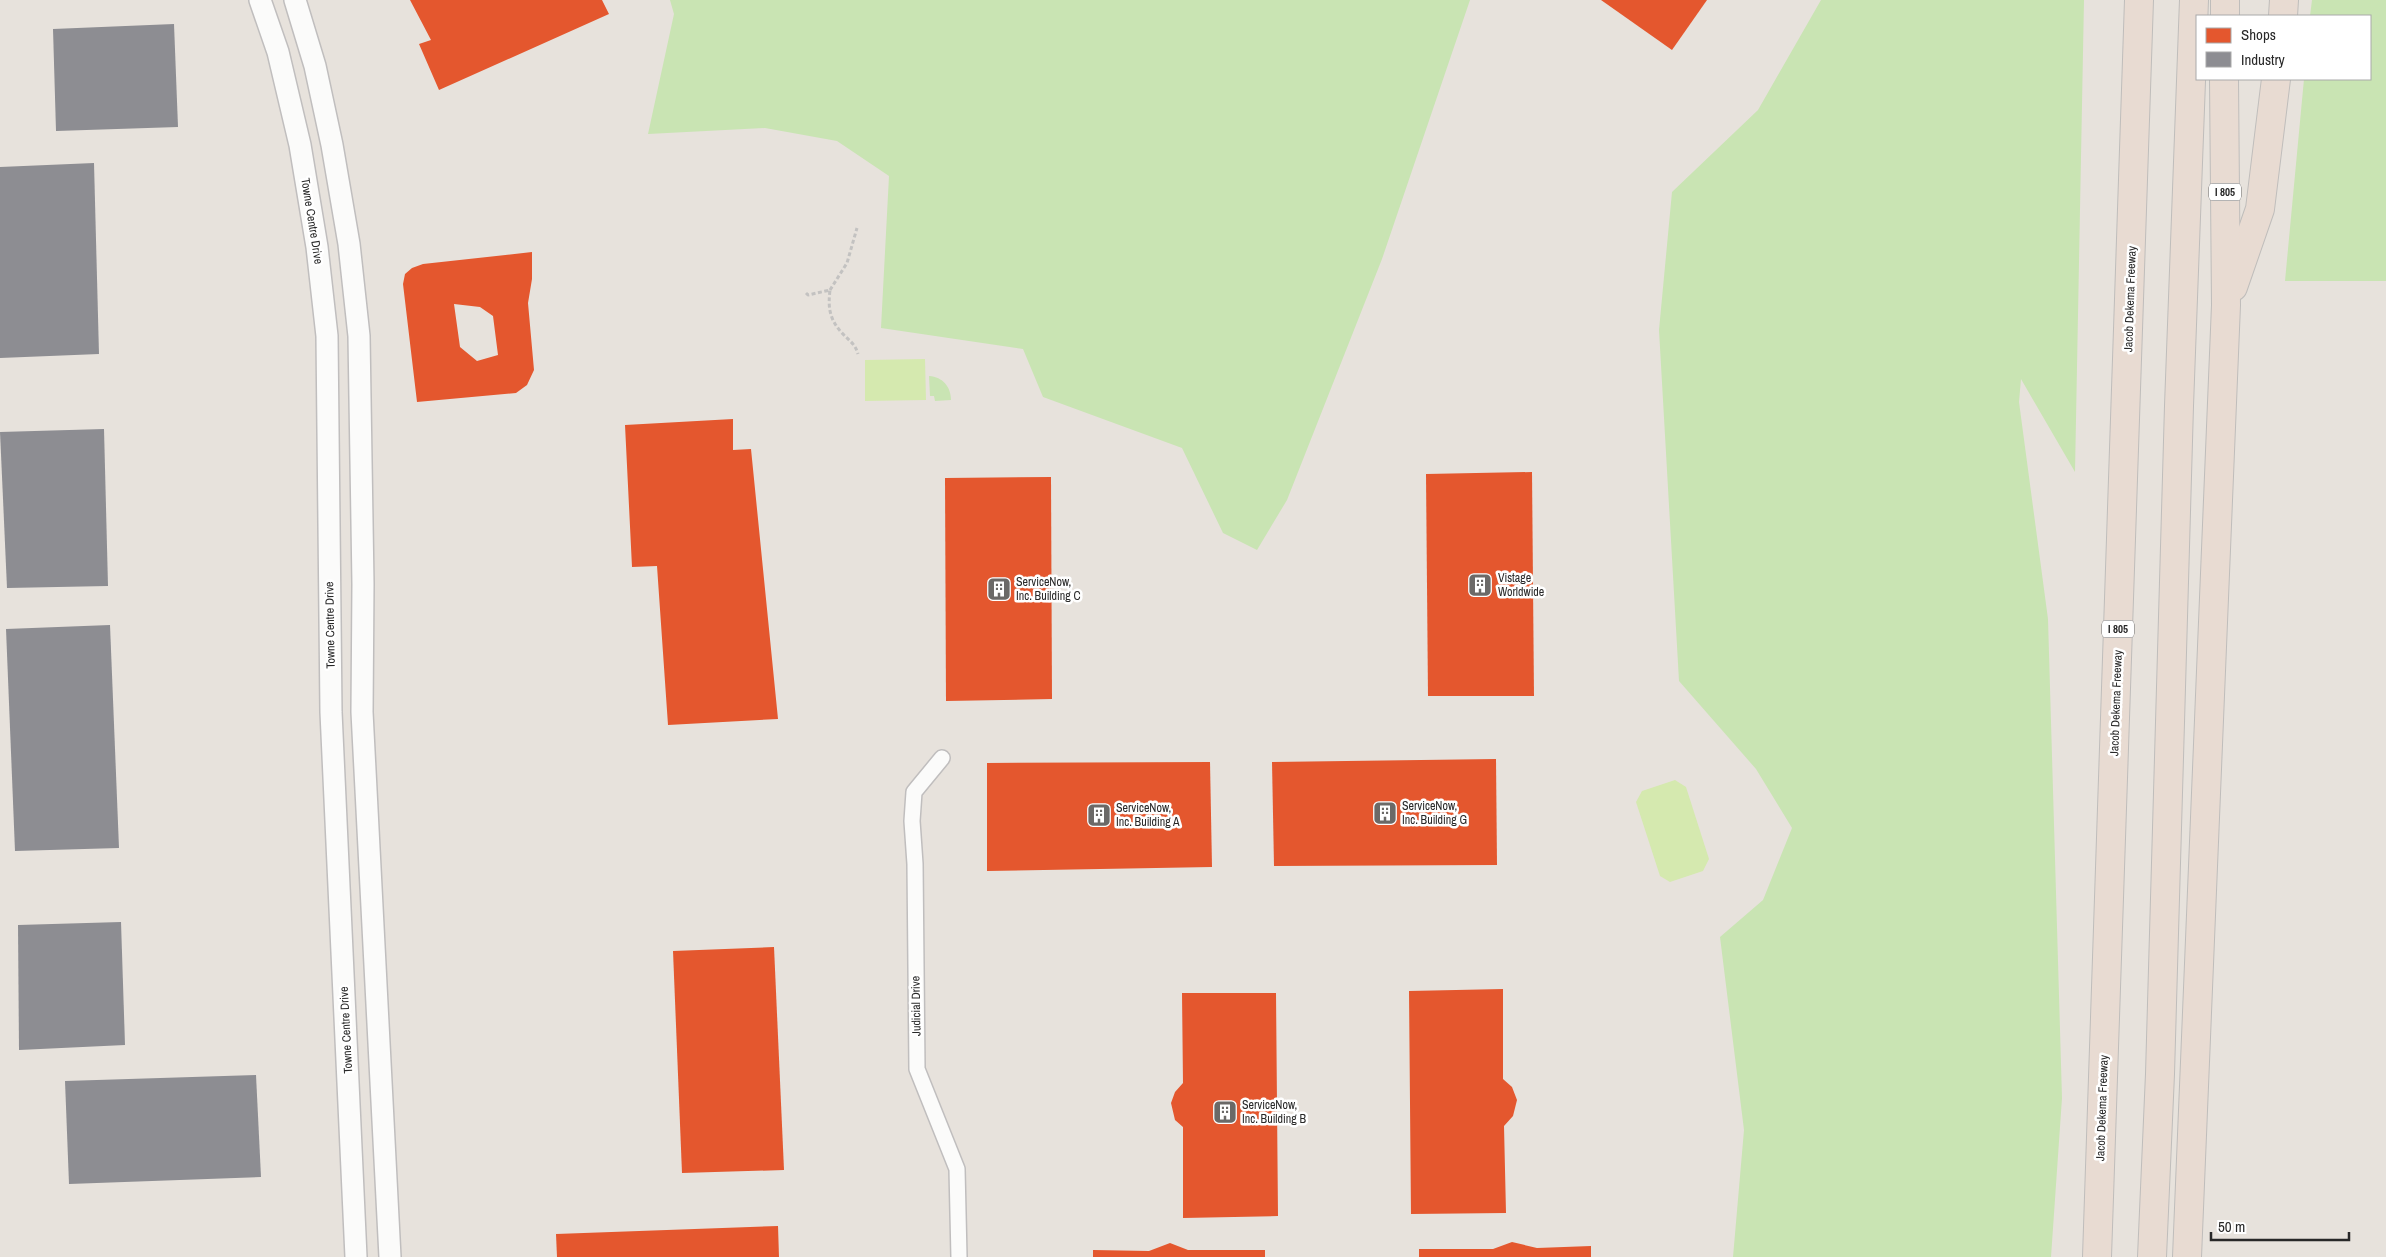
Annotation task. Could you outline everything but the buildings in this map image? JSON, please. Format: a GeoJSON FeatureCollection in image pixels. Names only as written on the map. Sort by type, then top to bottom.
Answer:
{"type":"FeatureCollection","features":[{"type":"Feature","properties":{"kind":"highway","name":"Jacob Dekema Freeway"},"geometry":{"type":"LineString","coordinates":[[2097,1257],[2139,0]]}},
{"type":"Feature","properties":{"kind":"highway"},"geometry":{"type":"LineString","coordinates":[[2141,1257],[2177,0]]}},
{"type":"Feature","properties":{"kind":"highway"},"geometry":{"type":"LineString","coordinates":[[2152,1257],[2161,1064],[2179,406],[2194,0]]}},
{"type":"Feature","properties":{"kind":"highway"},"geometry":{"type":"LineString","coordinates":[[2225,0],[2225,15]]}},
{"type":"Feature","properties":{"kind":"highway"},"geometry":{"type":"LineString","coordinates":[[2283,15],[2284,0]]}},
{"type":"Feature","properties":{"kind":"highway","name":"I 805"},"geometry":{"type":"LineString","coordinates":[[2188,1257],[2226,305],[2224,80]]}},
{"type":"Feature","properties":{"kind":"highway"},"geometry":{"type":"LineString","coordinates":[[2226,305],[2260,209],[2276,80]]}},
{"type":"Feature","properties":{"kind":"street","name":"Towne Centre Drive"},"geometry":{"type":"LineString","coordinates":[[260,0],[278,52],[300,145],[317,247],[327,336],[331,712],[356,1257]]}},
{"type":"Feature","properties":{"kind":"street"},"geometry":{"type":"LineString","coordinates":[[294,0],[315,66],[329,132],[349,244],[358,336],[363,584],[362,712],[390,1257]]}},
{"type":"Feature","properties":{"kind":"street","name":"Judicial Drive"},"geometry":{"type":"LineString","coordinates":[[942,758],[914,792],[912,821],[915,864],[917,1069],[957,1169],[959,1257]]}},
{"type":"Feature","properties":{"kind":"path"},"geometry":{"type":"LineString","coordinates":[[857,228],[847,263],[830,290],[829,314],[841,332],[855,344],[858,354]]}},
{"type":"Feature","properties":{"kind":"path"},"geometry":{"type":"LineString","coordinates":[[806,293],[808,295],[820,294],[830,290]]}},
{"type":"Feature","properties":{"kind":"green space"},"geometry":{"type":"Polygon","coordinates":[[[670,0],[1470,0],[1382,259],[1287,500],[1257,550],[1223,533],[1182,448],[1043,397],[1023,349],[881,328],[889,176],[837,141],[765,128],[648,134],[674,14],[670,0]]]}},
{"type":"Feature","properties":{"kind":"green space"},"geometry":{"type":"Polygon","coordinates":[[[1821,0],[2084,0],[2075,472],[2021,379],[2019,402],[2048,619],[2062,1098],[2051,1257],[1733,1257],[1744,1130],[1720,937],[1763,900],[1792,828],[1756,769],[1679,681],[1659,330],[1672,192],[1758,110],[1821,0]]]}},
{"type":"Feature","properties":{"kind":"green space"},"geometry":{"type":"Polygon","coordinates":[[[2312,0],[2386,0],[2386,281],[2285,281],[2304,80],[2371,80],[2371,15],[2310,15],[2312,0]]]}},
{"type":"Feature","properties":{"kind":"green space"},"geometry":{"type":"Polygon","coordinates":[[[925,359],[926,400],[865,401],[865,360],[925,359]]]}},
{"type":"Feature","properties":{"kind":"green space"},"geometry":{"type":"Polygon","coordinates":[[[929,376],[938,378],[948,387],[951,400],[935,401],[934,396],[930,396],[929,376]]]}},
{"type":"Feature","properties":{"kind":"green space"},"geometry":{"type":"Polygon","coordinates":[[[1675,780],[1686,787],[1709,859],[1703,871],[1670,882],[1660,876],[1636,802],[1642,791],[1675,780]]]}},
{"type":"Feature","properties":{"kind":"place","name":"Vistage Worldwide"},"geometry":{"type":"Point","coordinates":[1480,585]}},
{"type":"Feature","properties":{"kind":"place","name":"ServiceNow, Inc. Building C"},"geometry":{"type":"Point","coordinates":[999,589]}},
{"type":"Feature","properties":{"kind":"place","name":"ServiceNow, Inc. Building G"},"geometry":{"type":"Point","coordinates":[1385,813]}},
{"type":"Feature","properties":{"kind":"place","name":"ServiceNow, Inc. Building A"},"geometry":{"type":"Point","coordinates":[1099,815]}},
{"type":"Feature","properties":{"kind":"place","name":"ServiceNow, Inc. Building B"},"geometry":{"type":"Point","coordinates":[1225,1112]}}]}
